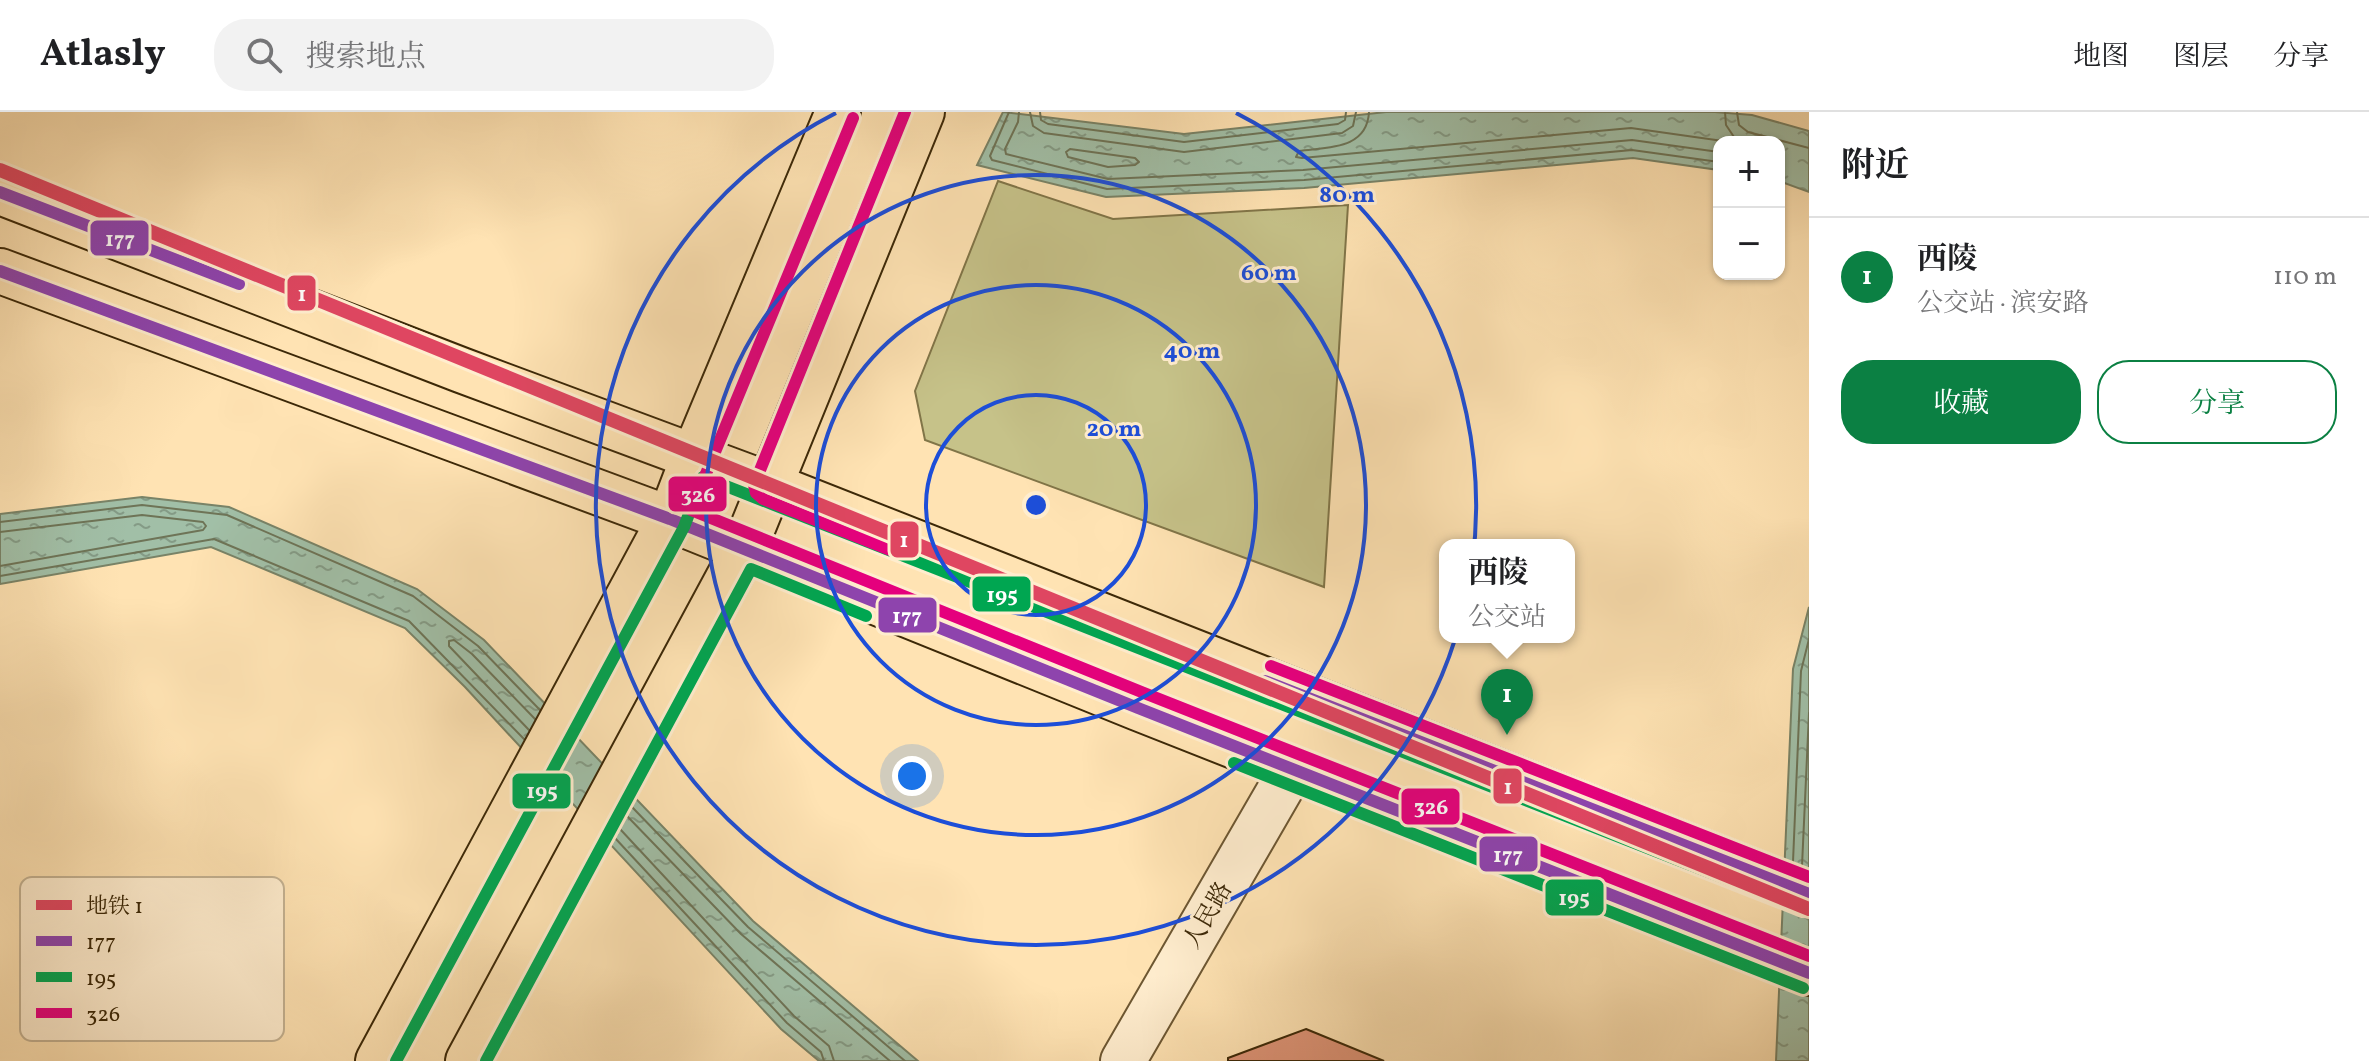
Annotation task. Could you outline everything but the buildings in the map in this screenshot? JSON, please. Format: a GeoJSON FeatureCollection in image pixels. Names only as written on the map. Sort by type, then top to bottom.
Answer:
{"type":"FeatureCollection","features":[{"type":"Feature","properties":{"kind":"main road"},"geometry":{"type":"LineString","coordinates":[[378,1061],[670,519],[838,112]]}},
{"type":"Feature","properties":{"kind":"main road"},"geometry":{"type":"LineString","coordinates":[[468,1061],[744,549],[922,112]]}},
{"type":"Feature","properties":{"kind":"main road"},"geometry":{"type":"LineString","coordinates":[[0,192],[461,370],[770,485],[1809,894]]}},
{"type":"Feature","properties":{"kind":"main road"},"geometry":{"type":"LineString","coordinates":[[0,271],[670,519],[1809,973]]}},
{"type":"Feature","properties":{"kind":"street","name":"人民路"},"geometry":{"type":"LineString","coordinates":[[1123,1061],[1292,769]]}},
{"type":"Feature","properties":{"kind":"shaded area"},"geometry":{"type":"Polygon","coordinates":[[[998,181],[1113,219],[1348,205],[1324,587],[925,440],[915,391],[998,181]]]}},
{"type":"Feature","properties":{"kind":"water"},"geometry":{"type":"Polygon","coordinates":[[[1003,112],[1184,134],[1386,112],[1715,112],[1752,115],[1809,131],[1809,192],[1785,183],[1785,136],[1713,136],[1713,169],[1633,158],[1304,188],[1106,197],[977,165],[1003,112]]]}},
{"type":"Feature","properties":{"kind":"water"},"geometry":{"type":"Polygon","coordinates":[[[142,497],[229,507],[417,589],[484,640],[753,921],[918,1061],[819,1061],[781,1029],[465,687],[405,628],[211,547],[0,584],[0,514],[142,497]]]}},
{"type":"Feature","properties":{"kind":"water"},"geometry":{"type":"Polygon","coordinates":[[[1809,607],[1809,1061],[1776,1061],[1793,669],[1809,607]]]}},
{"type":"Feature","properties":{"kind":"metro line","name":"1"},"geometry":{"type":"LineString","coordinates":[[0,170],[1809,909]]}},
{"type":"Feature","properties":{"kind":"transit line","name":"326"},"geometry":{"type":"LineString","coordinates":[[895,552],[763,499],[756,493],[754,485],[905,112]]}},
{"type":"Feature","properties":{"kind":"transit line","name":"326"},"geometry":{"type":"LineString","coordinates":[[853,118],[691,510],[1809,956]]}},
{"type":"Feature","properties":{"kind":"transit line","name":"177"},"geometry":{"type":"LineString","coordinates":[[0,192],[239,284]]}},
{"type":"Feature","properties":{"kind":"transit line","name":"177"},"geometry":{"type":"LineString","coordinates":[[0,271],[670,519],[1809,973]]}},
{"type":"Feature","properties":{"kind":"transit line","name":"195"},"geometry":{"type":"LineString","coordinates":[[396,1061],[684,527],[703,477],[1803,909]]}},
{"type":"Feature","properties":{"kind":"transit line","name":"195"},"geometry":{"type":"LineString","coordinates":[[486,1061],[751,569],[866,616]]}},
{"type":"Feature","properties":{"kind":"transit line","name":"326"},"geometry":{"type":"LineString","coordinates":[[1271,666],[1809,877]]}},
{"type":"Feature","properties":{"kind":"transit line","name":"177"},"geometry":{"type":"LineString","coordinates":[[1265,681],[1809,894]]}},
{"type":"Feature","properties":{"kind":"transit line","name":"195"},"geometry":{"type":"LineString","coordinates":[[1234,763],[1803,988]]}},
{"type":"Feature","properties":{"kind":"place","name":"西陵"},"geometry":{"type":"Point","coordinates":[1507,735]}}]}
